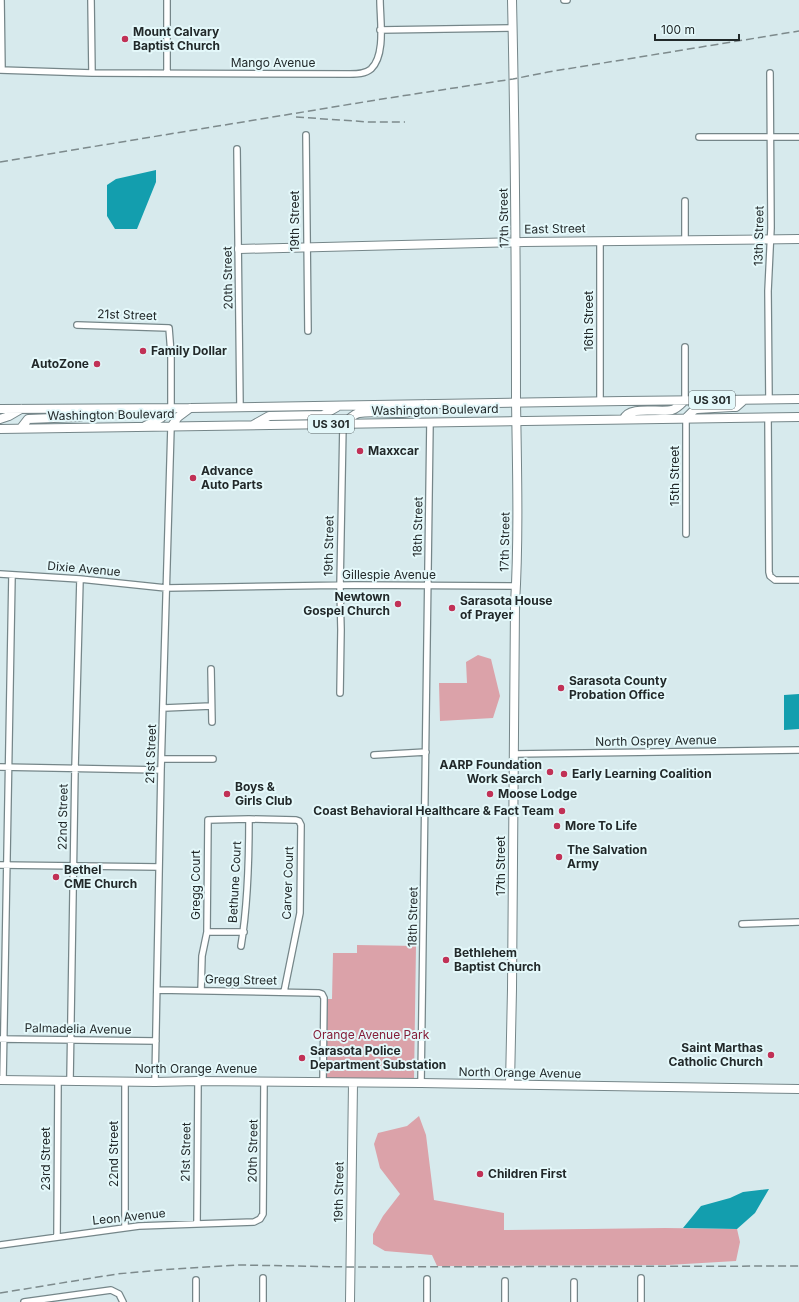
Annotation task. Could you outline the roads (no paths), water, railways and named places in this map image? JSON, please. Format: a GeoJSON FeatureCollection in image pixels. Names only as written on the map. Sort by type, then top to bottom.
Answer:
{"type":"FeatureCollection","features":[{"type":"Feature","properties":{"kind":"main road","name":"17th Street"},"geometry":{"type":"LineString","coordinates":[[510,1084],[518,479],[512,0]]}},
{"type":"Feature","properties":{"kind":"main road","name":"East Street"},"geometry":{"type":"LineString","coordinates":[[239,249],[516,242],[799,239]]}},
{"type":"Feature","properties":{"kind":"main road","name":"Washington Boulevard"},"geometry":{"type":"LineString","coordinates":[[0,409],[190,408],[799,399]]}},
{"type":"Feature","properties":{"kind":"main road"},"geometry":{"type":"LineString","coordinates":[[624,419],[629,412],[671,410],[679,406],[685,400]]}},
{"type":"Feature","properties":{"kind":"main road"},"geometry":{"type":"LineString","coordinates":[[686,418],[697,409],[732,407],[738,405],[744,400]]}},
{"type":"Feature","properties":{"kind":"main road"},"geometry":{"type":"LineString","coordinates":[[343,424],[357,413],[409,412],[420,410],[426,404]]}},
{"type":"Feature","properties":{"kind":"main road"},"geometry":{"type":"LineString","coordinates":[[252,425],[269,416],[323,415],[337,406]]}},
{"type":"Feature","properties":{"kind":"main road"},"geometry":{"type":"LineString","coordinates":[[145,426],[161,418],[171,408]]}},
{"type":"Feature","properties":{"kind":"main road"},"geometry":{"type":"LineString","coordinates":[[171,427],[178,417],[190,408]]}},
{"type":"Feature","properties":{"kind":"main road"},"geometry":{"type":"LineString","coordinates":[[0,419],[21,409]]}},
{"type":"Feature","properties":{"kind":"main road"},"geometry":{"type":"LineString","coordinates":[[21,428],[28,419],[80,417],[97,409]]}},
{"type":"Feature","properties":{"kind":"main road","name":"Washington Boulevard"},"geometry":{"type":"LineString","coordinates":[[0,429],[799,417]]}},
{"type":"Feature","properties":{"kind":"main road","name":"North Orange Avenue"},"geometry":{"type":"LineString","coordinates":[[2,1080],[510,1084],[799,1089]]}},
{"type":"Feature","properties":{"kind":"main road","name":"19th Street"},"geometry":{"type":"LineString","coordinates":[[350,1302],[353,1083]]}},
{"type":"Feature","properties":{"kind":"street"},"geometry":{"type":"LineString","coordinates":[[1,0],[1,70]]}},
{"type":"Feature","properties":{"kind":"street"},"geometry":{"type":"LineString","coordinates":[[92,0],[92,73]]}},
{"type":"Feature","properties":{"kind":"street"},"geometry":{"type":"LineString","coordinates":[[167,0],[167,73]]}},
{"type":"Feature","properties":{"kind":"street"},"geometry":{"type":"LineString","coordinates":[[380,0],[380,30],[513,28]]}},
{"type":"Feature","properties":{"kind":"street","name":"Mango Avenue"},"geometry":{"type":"LineString","coordinates":[[1,70],[250,75],[362,73],[370,70],[379,57],[380,30]]}},
{"type":"Feature","properties":{"kind":"street","name":"13th Street"},"geometry":{"type":"LineString","coordinates":[[769,400],[768,291],[770,239],[770,74]]}},
{"type":"Feature","properties":{"kind":"street","name":"19th Street"},"geometry":{"type":"LineString","coordinates":[[306,135],[308,247],[306,273],[308,331]]}},
{"type":"Feature","properties":{"kind":"street"},"geometry":{"type":"LineString","coordinates":[[699,137],[799,137]]}},
{"type":"Feature","properties":{"kind":"street","name":"20th Street"},"geometry":{"type":"LineString","coordinates":[[237,149],[240,407]]}},
{"type":"Feature","properties":{"kind":"street"},"geometry":{"type":"LineString","coordinates":[[685,201],[685,240]]}},
{"type":"Feature","properties":{"kind":"street","name":"16th Street"},"geometry":{"type":"LineString","coordinates":[[600,241],[600,401]]}},
{"type":"Feature","properties":{"kind":"street","name":"21st Street"},"geometry":{"type":"LineString","coordinates":[[76,325],[169,328],[171,408]]}},
{"type":"Feature","properties":{"kind":"street"},"geometry":{"type":"LineString","coordinates":[[685,347],[685,400]]}},
{"type":"Feature","properties":{"kind":"street","name":"15th Street"},"geometry":{"type":"LineString","coordinates":[[686,418],[686,534]]}},
{"type":"Feature","properties":{"kind":"street"},"geometry":{"type":"LineString","coordinates":[[768,418],[768,569],[771,578],[775,580],[799,580]]}},
{"type":"Feature","properties":{"kind":"street","name":"18th Street"},"geometry":{"type":"LineString","coordinates":[[421,1083],[430,422]]}},
{"type":"Feature","properties":{"kind":"street","name":"19th Street"},"geometry":{"type":"LineString","coordinates":[[340,693],[343,424]]}},
{"type":"Feature","properties":{"kind":"street","name":"21st Street"},"geometry":{"type":"LineString","coordinates":[[155,1082],[161,770],[171,427]]}},
{"type":"Feature","properties":{"kind":"street","name":"Dixie Avenue"},"geometry":{"type":"LineString","coordinates":[[0,574],[80,579],[166,588]]}},
{"type":"Feature","properties":{"kind":"street"},"geometry":{"type":"LineString","coordinates":[[2,1080],[3,865],[9,768],[12,575]]}},
{"type":"Feature","properties":{"kind":"street","name":"22nd Street"},"geometry":{"type":"LineString","coordinates":[[70,1080],[73,866],[80,579]]}},
{"type":"Feature","properties":{"kind":"street","name":"Gillespie Avenue"},"geometry":{"type":"LineString","coordinates":[[166,588],[428,585],[516,586]]}},
{"type":"Feature","properties":{"kind":"street"},"geometry":{"type":"LineString","coordinates":[[211,669],[212,722]]}},
{"type":"Feature","properties":{"kind":"street"},"geometry":{"type":"LineString","coordinates":[[164,708],[211,706]]}},
{"type":"Feature","properties":{"kind":"street","name":"North Osprey Avenue"},"geometry":{"type":"LineString","coordinates":[[514,754],[799,750]]}},
{"type":"Feature","properties":{"kind":"street"},"geometry":{"type":"LineString","coordinates":[[374,755],[426,752]]}},
{"type":"Feature","properties":{"kind":"street"},"geometry":{"type":"LineString","coordinates":[[162,759],[213,759]]}},
{"type":"Feature","properties":{"kind":"street"},"geometry":{"type":"LineString","coordinates":[[0,767],[161,770]]}},
{"type":"Feature","properties":{"kind":"street","name":"Carver Court"},"geometry":{"type":"LineString","coordinates":[[249,819],[296,820],[299,821],[301,825],[300,913],[284,992]]}},
{"type":"Feature","properties":{"kind":"street","name":"Gregg Court"},"geometry":{"type":"LineString","coordinates":[[200,991],[202,956],[207,932],[208,820],[249,819]]}},
{"type":"Feature","properties":{"kind":"street","name":"Bethune Court"},"geometry":{"type":"LineString","coordinates":[[242,946],[249,867],[249,819]]}},
{"type":"Feature","properties":{"kind":"street"},"geometry":{"type":"LineString","coordinates":[[3,865],[160,867]]}},
{"type":"Feature","properties":{"kind":"street"},"geometry":{"type":"LineString","coordinates":[[742,924],[799,922]]}},
{"type":"Feature","properties":{"kind":"street"},"geometry":{"type":"LineString","coordinates":[[207,932],[244,932]]}},
{"type":"Feature","properties":{"kind":"street","name":"Gregg Street"},"geometry":{"type":"LineString","coordinates":[[157,990],[319,993],[323,995],[323,1082]]}},
{"type":"Feature","properties":{"kind":"street","name":"Palmadelia Avenue"},"geometry":{"type":"LineString","coordinates":[[2,1039],[156,1041]]}},
{"type":"Feature","properties":{"kind":"street","name":"23rd Street"},"geometry":{"type":"LineString","coordinates":[[57,1237],[58,1081]]}},
{"type":"Feature","properties":{"kind":"street","name":"22nd Street"},"geometry":{"type":"LineString","coordinates":[[125,1081],[125,1228]]}},
{"type":"Feature","properties":{"kind":"street","name":"21st Street"},"geometry":{"type":"LineString","coordinates":[[196,1223],[198,1081]]}},
{"type":"Feature","properties":{"kind":"street","name":"20th Street"},"geometry":{"type":"LineString","coordinates":[[260,1219],[263,1214],[264,1082]]}},
{"type":"Feature","properties":{"kind":"street","name":"Leon Avenue"},"geometry":{"type":"LineString","coordinates":[[0,1245],[153,1224],[254,1222],[260,1219]]}},
{"type":"Feature","properties":{"kind":"street"},"geometry":{"type":"LineString","coordinates":[[263,1278],[263,1302]]}},
{"type":"Feature","properties":{"kind":"street"},"geometry":{"type":"LineString","coordinates":[[641,1278],[642,1302]]}},
{"type":"Feature","properties":{"kind":"street"},"geometry":{"type":"LineString","coordinates":[[196,1280],[196,1302]]}},
{"type":"Feature","properties":{"kind":"street"},"geometry":{"type":"LineString","coordinates":[[427,1280],[427,1302]]}},
{"type":"Feature","properties":{"kind":"street"},"geometry":{"type":"LineString","coordinates":[[505,1302],[506,1281]]}},
{"type":"Feature","properties":{"kind":"street"},"geometry":{"type":"LineString","coordinates":[[574,1282],[574,1302]]}},
{"type":"Feature","properties":{"kind":"street"},"geometry":{"type":"LineString","coordinates":[[24,1302],[111,1290],[119,1294],[123,1302]]}},
{"type":"Feature","properties":{"kind":"water"},"geometry":{"type":"Polygon","coordinates":[[[156,170],[156,182],[137,229],[115,229],[107,216],[107,185],[116,179],[156,170]]]}},
{"type":"Feature","properties":{"kind":"water"},"geometry":{"type":"Polygon","coordinates":[[[799,694],[799,729],[784,730],[784,695],[799,694]]]}},
{"type":"Feature","properties":{"kind":"water"},"geometry":{"type":"Polygon","coordinates":[[[769,1189],[755,1213],[737,1229],[683,1228],[701,1206],[730,1198],[743,1192],[769,1189]]]}},
{"type":"Feature","properties":{"kind":"railway"},"geometry":{"type":"LineString","coordinates":[[0,162],[799,31]]}},
{"type":"Feature","properties":{"kind":"railway"},"geometry":{"type":"LineString","coordinates":[[296,117],[369,122],[405,122]]}},
{"type":"Feature","properties":{"kind":"railway"},"geometry":{"type":"LineString","coordinates":[[0,1293],[117,1274],[240,1265],[350,1267],[799,1266]]}},
{"type":"Feature","properties":{"kind":"place","name":"Mount Calvary Baptist Church"},"geometry":{"type":"Point","coordinates":[125,39]}},
{"type":"Feature","properties":{"kind":"place","name":"Family Dollar"},"geometry":{"type":"Point","coordinates":[143,351]}},
{"type":"Feature","properties":{"kind":"place","name":"AutoZone"},"geometry":{"type":"Point","coordinates":[97,364]}},
{"type":"Feature","properties":{"kind":"place","name":"Maxxcar"},"geometry":{"type":"Point","coordinates":[360,451]}},
{"type":"Feature","properties":{"kind":"place","name":"Advance Auto Parts"},"geometry":{"type":"Point","coordinates":[193,478]}},
{"type":"Feature","properties":{"kind":"place","name":"Newtown Gospel Church"},"geometry":{"type":"Point","coordinates":[398,604]}},
{"type":"Feature","properties":{"kind":"place","name":"Sarasota House of Prayer"},"geometry":{"type":"Point","coordinates":[452,608]}},
{"type":"Feature","properties":{"kind":"place","name":"Sarasota County Probation Office"},"geometry":{"type":"Point","coordinates":[561,688]}},
{"type":"Feature","properties":{"kind":"place","name":"AARP Foundation Work Search"},"geometry":{"type":"Point","coordinates":[550,772]}},
{"type":"Feature","properties":{"kind":"place","name":"Early Learning Coalition"},"geometry":{"type":"Point","coordinates":[564,774]}},
{"type":"Feature","properties":{"kind":"place","name":"Boys & Girls Club"},"geometry":{"type":"Point","coordinates":[227,794]}},
{"type":"Feature","properties":{"kind":"place","name":"Moose Lodge"},"geometry":{"type":"Point","coordinates":[490,794]}},
{"type":"Feature","properties":{"kind":"place","name":"Coast Behavioral Healthcare & Fact Team"},"geometry":{"type":"Point","coordinates":[562,811]}},
{"type":"Feature","properties":{"kind":"place","name":"More To Life"},"geometry":{"type":"Point","coordinates":[557,826]}},
{"type":"Feature","properties":{"kind":"place","name":"The Salvation Army"},"geometry":{"type":"Point","coordinates":[559,857]}},
{"type":"Feature","properties":{"kind":"place","name":"Bethel CME Church"},"geometry":{"type":"Point","coordinates":[56,877]}},
{"type":"Feature","properties":{"kind":"place","name":"Bethlehem Baptist Church"},"geometry":{"type":"Point","coordinates":[446,960]}},
{"type":"Feature","properties":{"kind":"place","name":"Saint Marthas Catholic Church"},"geometry":{"type":"Point","coordinates":[771,1055]}},
{"type":"Feature","properties":{"kind":"place","name":"Sarasota Police Department Substation"},"geometry":{"type":"Point","coordinates":[302,1058]}},
{"type":"Feature","properties":{"kind":"place","name":"Children First"},"geometry":{"type":"Point","coordinates":[480,1174]}},
{"type":"Feature","properties":{"kind":"park label","name":"Orange Avenue Park"},"geometry":{"type":"Point","coordinates":[371,1035]}}]}
